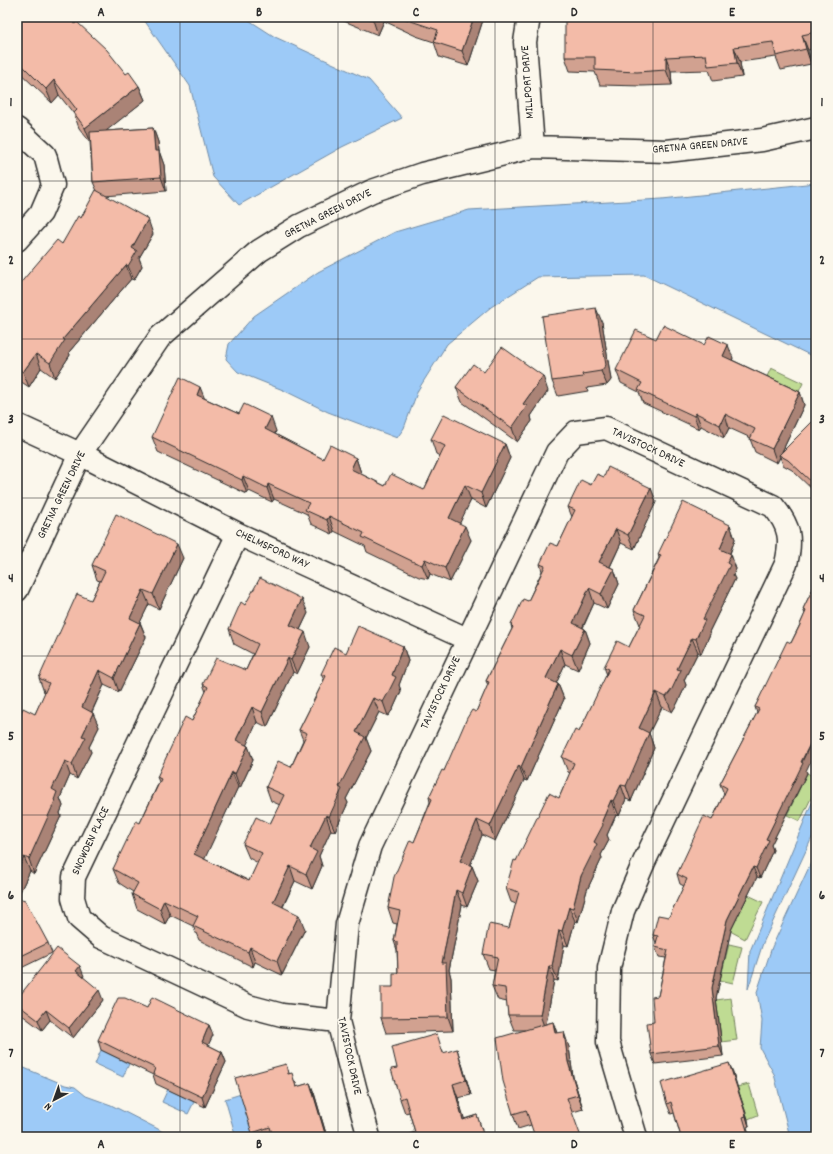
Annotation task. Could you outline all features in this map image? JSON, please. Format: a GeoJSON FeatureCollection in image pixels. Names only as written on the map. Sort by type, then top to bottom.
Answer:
{"type":"FeatureCollection","features":[{"type":"Feature","properties":{"kind":"street","name":"MILLPORT DRIVE"},"geometry":{"type":"LineString","coordinates":[[529,17],[525,42],[533,147]]}},
{"type":"Feature","properties":{"kind":"street","name":"GRETNA GREEN DRIVE"},"geometry":{"type":"LineString","coordinates":[[17,590],[80,454],[160,337],[259,251],[299,226],[372,191],[422,174],[533,147],[667,151],[762,140],[816,128]]}},
{"type":"Feature","properties":{"kind":"street"},"geometry":{"type":"LineString","coordinates":[[17,129],[45,155],[53,185],[41,213],[17,240]]}},
{"type":"Feature","properties":{"kind":"street","name":"CHELMSFORD WAY"},"geometry":{"type":"LineString","coordinates":[[17,425],[80,454],[238,534],[467,639]]}},
{"type":"Feature","properties":{"kind":"street","name":"TAVISTOCK DRIVE"},"geometry":{"type":"LineString","coordinates":[[369,1137],[338,1021],[347,924],[370,846],[557,452],[576,432],[606,428],[773,506],[785,520],[789,533],[789,550],[786,564],[644,862],[623,911],[611,962],[608,1042],[636,1137]]}},
{"type":"Feature","properties":{"kind":"street","name":"SNOWDEN PLACE"},"geometry":{"type":"LineString","coordinates":[[238,534],[74,877],[73,898],[79,918],[101,936],[248,1006],[282,1015],[338,1021]]}},
{"type":"Feature","properties":{"kind":"green space"},"geometry":{"type":"Polygon","coordinates":[[[771,368],[803,383],[795,400],[763,385],[771,368]]]}},
{"type":"Feature","properties":{"kind":"green space"},"geometry":{"type":"Polygon","coordinates":[[[807,773],[816,778],[816,788],[800,821],[787,815],[807,773]]]}},
{"type":"Feature","properties":{"kind":"green space"},"geometry":{"type":"Polygon","coordinates":[[[748,895],[763,902],[745,939],[730,931],[748,895]]]}},
{"type":"Feature","properties":{"kind":"green space"},"geometry":{"type":"Polygon","coordinates":[[[729,944],[742,947],[733,983],[720,980],[729,944]]]}},
{"type":"Feature","properties":{"kind":"green space"},"geometry":{"type":"Polygon","coordinates":[[[731,998],[737,1040],[721,1042],[716,1000],[731,998]]]}},
{"type":"Feature","properties":{"kind":"green space"},"geometry":{"type":"Polygon","coordinates":[[[749,1084],[758,1115],[748,1119],[737,1087],[749,1084]]]}},
{"type":"Feature","properties":{"kind":"water"},"geometry":{"type":"Polygon","coordinates":[[[142,17],[244,17],[275,37],[369,80],[402,118],[342,147],[239,205],[213,177],[190,86],[142,17]]]}},
{"type":"Feature","properties":{"kind":"water"},"geometry":{"type":"Polygon","coordinates":[[[816,183],[816,358],[644,275],[538,277],[491,307],[447,344],[418,390],[404,428],[397,438],[328,412],[283,390],[238,372],[226,359],[229,344],[254,316],[318,272],[395,232],[469,210],[662,199],[816,183]]]}},
{"type":"Feature","properties":{"kind":"water"},"geometry":{"type":"Polygon","coordinates":[[[816,793],[816,829],[763,943],[748,989],[750,951],[816,793]]]}},
{"type":"Feature","properties":{"kind":"water"},"geometry":{"type":"Polygon","coordinates":[[[816,852],[816,1137],[790,1137],[774,1074],[760,1048],[762,1021],[757,992],[772,947],[816,852]]]}},
{"type":"Feature","properties":{"kind":"water"},"geometry":{"type":"Polygon","coordinates":[[[101,1050],[129,1064],[123,1077],[95,1064],[101,1050]]]}},
{"type":"Feature","properties":{"kind":"water"},"geometry":{"type":"Polygon","coordinates":[[[17,1065],[65,1085],[75,1087],[86,1096],[111,1105],[158,1129],[170,1137],[17,1137],[17,1065]]]}},
{"type":"Feature","properties":{"kind":"water"},"geometry":{"type":"Polygon","coordinates":[[[168,1089],[194,1102],[188,1114],[162,1102],[168,1089]]]}},
{"type":"Feature","properties":{"kind":"water"},"geometry":{"type":"Polygon","coordinates":[[[241,1094],[253,1133],[236,1137],[225,1099],[241,1094]]]}},
{"type":"Feature","properties":{"kind":"building"},"geometry":{"type":"Polygon","coordinates":[[[17,17],[68,17],[75,24],[77,22],[107,50],[126,74],[129,72],[139,86],[85,128],[74,113],[77,110],[54,80],[46,89],[17,60],[17,17]]]}},
{"type":"Feature","properties":{"kind":"building"},"geometry":{"type":"Polygon","coordinates":[[[365,17],[374,17],[373,20],[365,17]]]}},
{"type":"Feature","properties":{"kind":"building"},"geometry":{"type":"Polygon","coordinates":[[[401,17],[474,17],[462,51],[434,42],[438,30],[401,17]]]}},
{"type":"Feature","properties":{"kind":"building"},"geometry":{"type":"Polygon","coordinates":[[[565,17],[816,17],[816,32],[802,35],[806,49],[776,56],[773,42],[734,47],[737,63],[708,66],[706,55],[666,57],[666,70],[637,72],[595,70],[595,57],[565,57],[565,17]]]}},
{"type":"Feature","properties":{"kind":"building"},"geometry":{"type":"Polygon","coordinates":[[[153,128],[155,151],[159,151],[161,177],[93,182],[90,132],[153,128]]]}},
{"type":"Feature","properties":{"kind":"building"},"geometry":{"type":"Polygon","coordinates":[[[96,190],[148,219],[132,248],[137,251],[128,266],[126,265],[63,339],[65,340],[50,363],[36,354],[23,372],[17,368],[17,290],[23,280],[57,240],[62,244],[78,216],[81,218],[96,190]]]}},
{"type":"Feature","properties":{"kind":"building"},"geometry":{"type":"Polygon","coordinates":[[[596,308],[606,365],[601,371],[582,374],[583,377],[552,381],[542,316],[596,308]]]}},
{"type":"Feature","properties":{"kind":"building"},"geometry":{"type":"Polygon","coordinates":[[[663,325],[704,345],[709,336],[728,345],[723,356],[800,392],[772,449],[750,439],[755,429],[725,414],[720,425],[696,413],[694,416],[638,390],[642,383],[616,370],[636,330],[656,339],[663,325]]]}},
{"type":"Feature","properties":{"kind":"building"},"geometry":{"type":"Polygon","coordinates":[[[502,347],[543,376],[523,404],[527,406],[512,428],[456,387],[473,364],[484,372],[502,347]]]}},
{"type":"Feature","properties":{"kind":"building"},"geometry":{"type":"Polygon","coordinates":[[[180,377],[200,387],[197,395],[239,414],[244,404],[271,417],[265,429],[323,459],[330,445],[356,458],[351,469],[385,486],[391,474],[424,490],[445,446],[431,439],[444,414],[505,444],[481,493],[465,485],[449,518],[465,526],[445,568],[425,559],[422,565],[362,537],[364,533],[329,516],[327,520],[305,510],[309,503],[268,484],[267,488],[243,476],[242,480],[152,437],[180,377]]]}},
{"type":"Feature","properties":{"kind":"building"},"geometry":{"type":"Polygon","coordinates":[[[816,418],[816,486],[788,460],[779,455],[816,418]]]}},
{"type":"Feature","properties":{"kind":"building"},"geometry":{"type":"Polygon","coordinates":[[[608,467],[651,488],[628,535],[616,529],[599,562],[614,569],[601,594],[589,588],[573,623],[585,629],[572,655],[560,649],[546,678],[558,684],[521,767],[519,765],[490,826],[477,820],[460,861],[472,866],[462,893],[456,890],[442,963],[446,963],[448,1017],[381,1018],[381,987],[393,987],[393,973],[398,973],[397,942],[394,941],[400,911],[388,908],[394,877],[410,840],[414,842],[432,799],[429,797],[442,770],[444,771],[467,718],[472,710],[476,712],[489,682],[486,681],[513,627],[511,625],[523,599],[528,601],[545,566],[540,564],[550,543],[558,546],[575,510],[568,507],[581,480],[591,485],[597,474],[604,477],[608,467]]]}},
{"type":"Feature","properties":{"kind":"building"},"geometry":{"type":"Polygon","coordinates":[[[683,502],[730,525],[720,549],[731,554],[727,563],[730,565],[703,619],[705,620],[696,639],[692,638],[677,669],[681,670],[672,689],[666,697],[656,692],[639,728],[649,733],[626,786],[621,785],[613,801],[611,800],[602,821],[603,825],[594,842],[597,844],[581,876],[573,908],[569,907],[562,931],[559,930],[552,966],[549,966],[540,1015],[508,1015],[505,988],[492,986],[498,957],[483,954],[489,924],[509,928],[519,892],[506,888],[514,860],[516,861],[549,793],[559,798],[574,763],[562,757],[575,730],[579,732],[609,669],[604,667],[617,641],[629,647],[645,615],[634,610],[661,555],[658,554],[683,502]]]}},
{"type":"Feature","properties":{"kind":"building"},"geometry":{"type":"Polygon","coordinates":[[[116,514],[177,544],[153,594],[143,590],[130,618],[140,623],[114,678],[99,670],[82,707],[93,713],[82,736],[86,737],[72,764],[65,761],[52,789],[57,792],[55,801],[29,859],[24,857],[17,872],[17,721],[23,708],[35,714],[49,683],[39,678],[77,594],[91,600],[105,571],[92,565],[116,514]]]}},
{"type":"Feature","properties":{"kind":"building"},"geometry":{"type":"Polygon","coordinates":[[[260,578],[302,599],[290,625],[305,632],[291,660],[288,658],[262,712],[252,707],[236,740],[248,746],[235,774],[232,772],[194,854],[249,881],[262,853],[243,844],[256,817],[270,824],[284,795],[266,787],[278,761],[291,767],[307,733],[299,730],[326,676],[321,674],[334,647],[346,653],[358,626],[403,646],[392,675],[396,677],[387,695],[383,702],[373,698],[356,732],[365,737],[339,787],[342,789],[329,817],[326,815],[310,848],[317,852],[306,874],[290,866],[273,902],[299,915],[277,961],[250,947],[248,952],[193,926],[198,916],[164,900],[160,909],[132,894],[138,883],[113,869],[136,821],[140,823],[161,779],[157,777],[185,717],[192,721],[208,687],[203,684],[216,658],[246,670],[258,644],[229,629],[241,602],[245,605],[260,578]]]}},
{"type":"Feature","properties":{"kind":"building"},"geometry":{"type":"Polygon","coordinates":[[[816,582],[816,732],[801,762],[803,763],[766,839],[769,840],[756,868],[753,867],[727,920],[712,988],[719,1046],[651,1054],[647,1023],[654,1022],[652,997],[658,996],[668,950],[655,947],[658,936],[653,935],[658,915],[669,917],[687,879],[677,874],[704,816],[712,820],[727,788],[720,784],[759,709],[755,707],[787,641],[791,643],[799,627],[806,611],[803,609],[816,582]]]}},
{"type":"Feature","properties":{"kind":"building"},"geometry":{"type":"Polygon","coordinates":[[[17,898],[25,900],[48,943],[17,958],[17,898]]]}},
{"type":"Feature","properties":{"kind":"building"},"geometry":{"type":"Polygon","coordinates":[[[57,948],[80,966],[76,971],[99,990],[69,1028],[46,1010],[38,1020],[17,1004],[17,999],[57,948]]]}},
{"type":"Feature","properties":{"kind":"building"},"geometry":{"type":"Polygon","coordinates":[[[152,997],[209,1025],[202,1042],[222,1052],[202,1097],[153,1074],[155,1068],[98,1040],[118,998],[125,998],[147,1008],[152,997]]]}},
{"type":"Feature","properties":{"kind":"building"},"geometry":{"type":"Polygon","coordinates":[[[553,1022],[555,1033],[564,1032],[568,1062],[578,1095],[567,1098],[581,1137],[535,1137],[526,1110],[513,1114],[503,1081],[497,1038],[553,1022]]]}},
{"type":"Feature","properties":{"kind":"building"},"geometry":{"type":"Polygon","coordinates":[[[437,1034],[443,1053],[457,1049],[466,1080],[453,1084],[463,1120],[477,1115],[484,1137],[410,1137],[409,1134],[415,1132],[405,1097],[400,1099],[391,1069],[397,1068],[392,1047],[437,1034]]]}},
{"type":"Feature","properties":{"kind":"building"},"geometry":{"type":"Polygon","coordinates":[[[729,1063],[746,1116],[743,1117],[749,1137],[681,1137],[671,1102],[667,1104],[661,1083],[729,1063]]]}},
{"type":"Feature","properties":{"kind":"building"},"geometry":{"type":"Polygon","coordinates":[[[286,1064],[288,1074],[292,1073],[296,1087],[310,1083],[326,1137],[273,1137],[270,1127],[252,1133],[235,1078],[286,1064]]]}}]}
